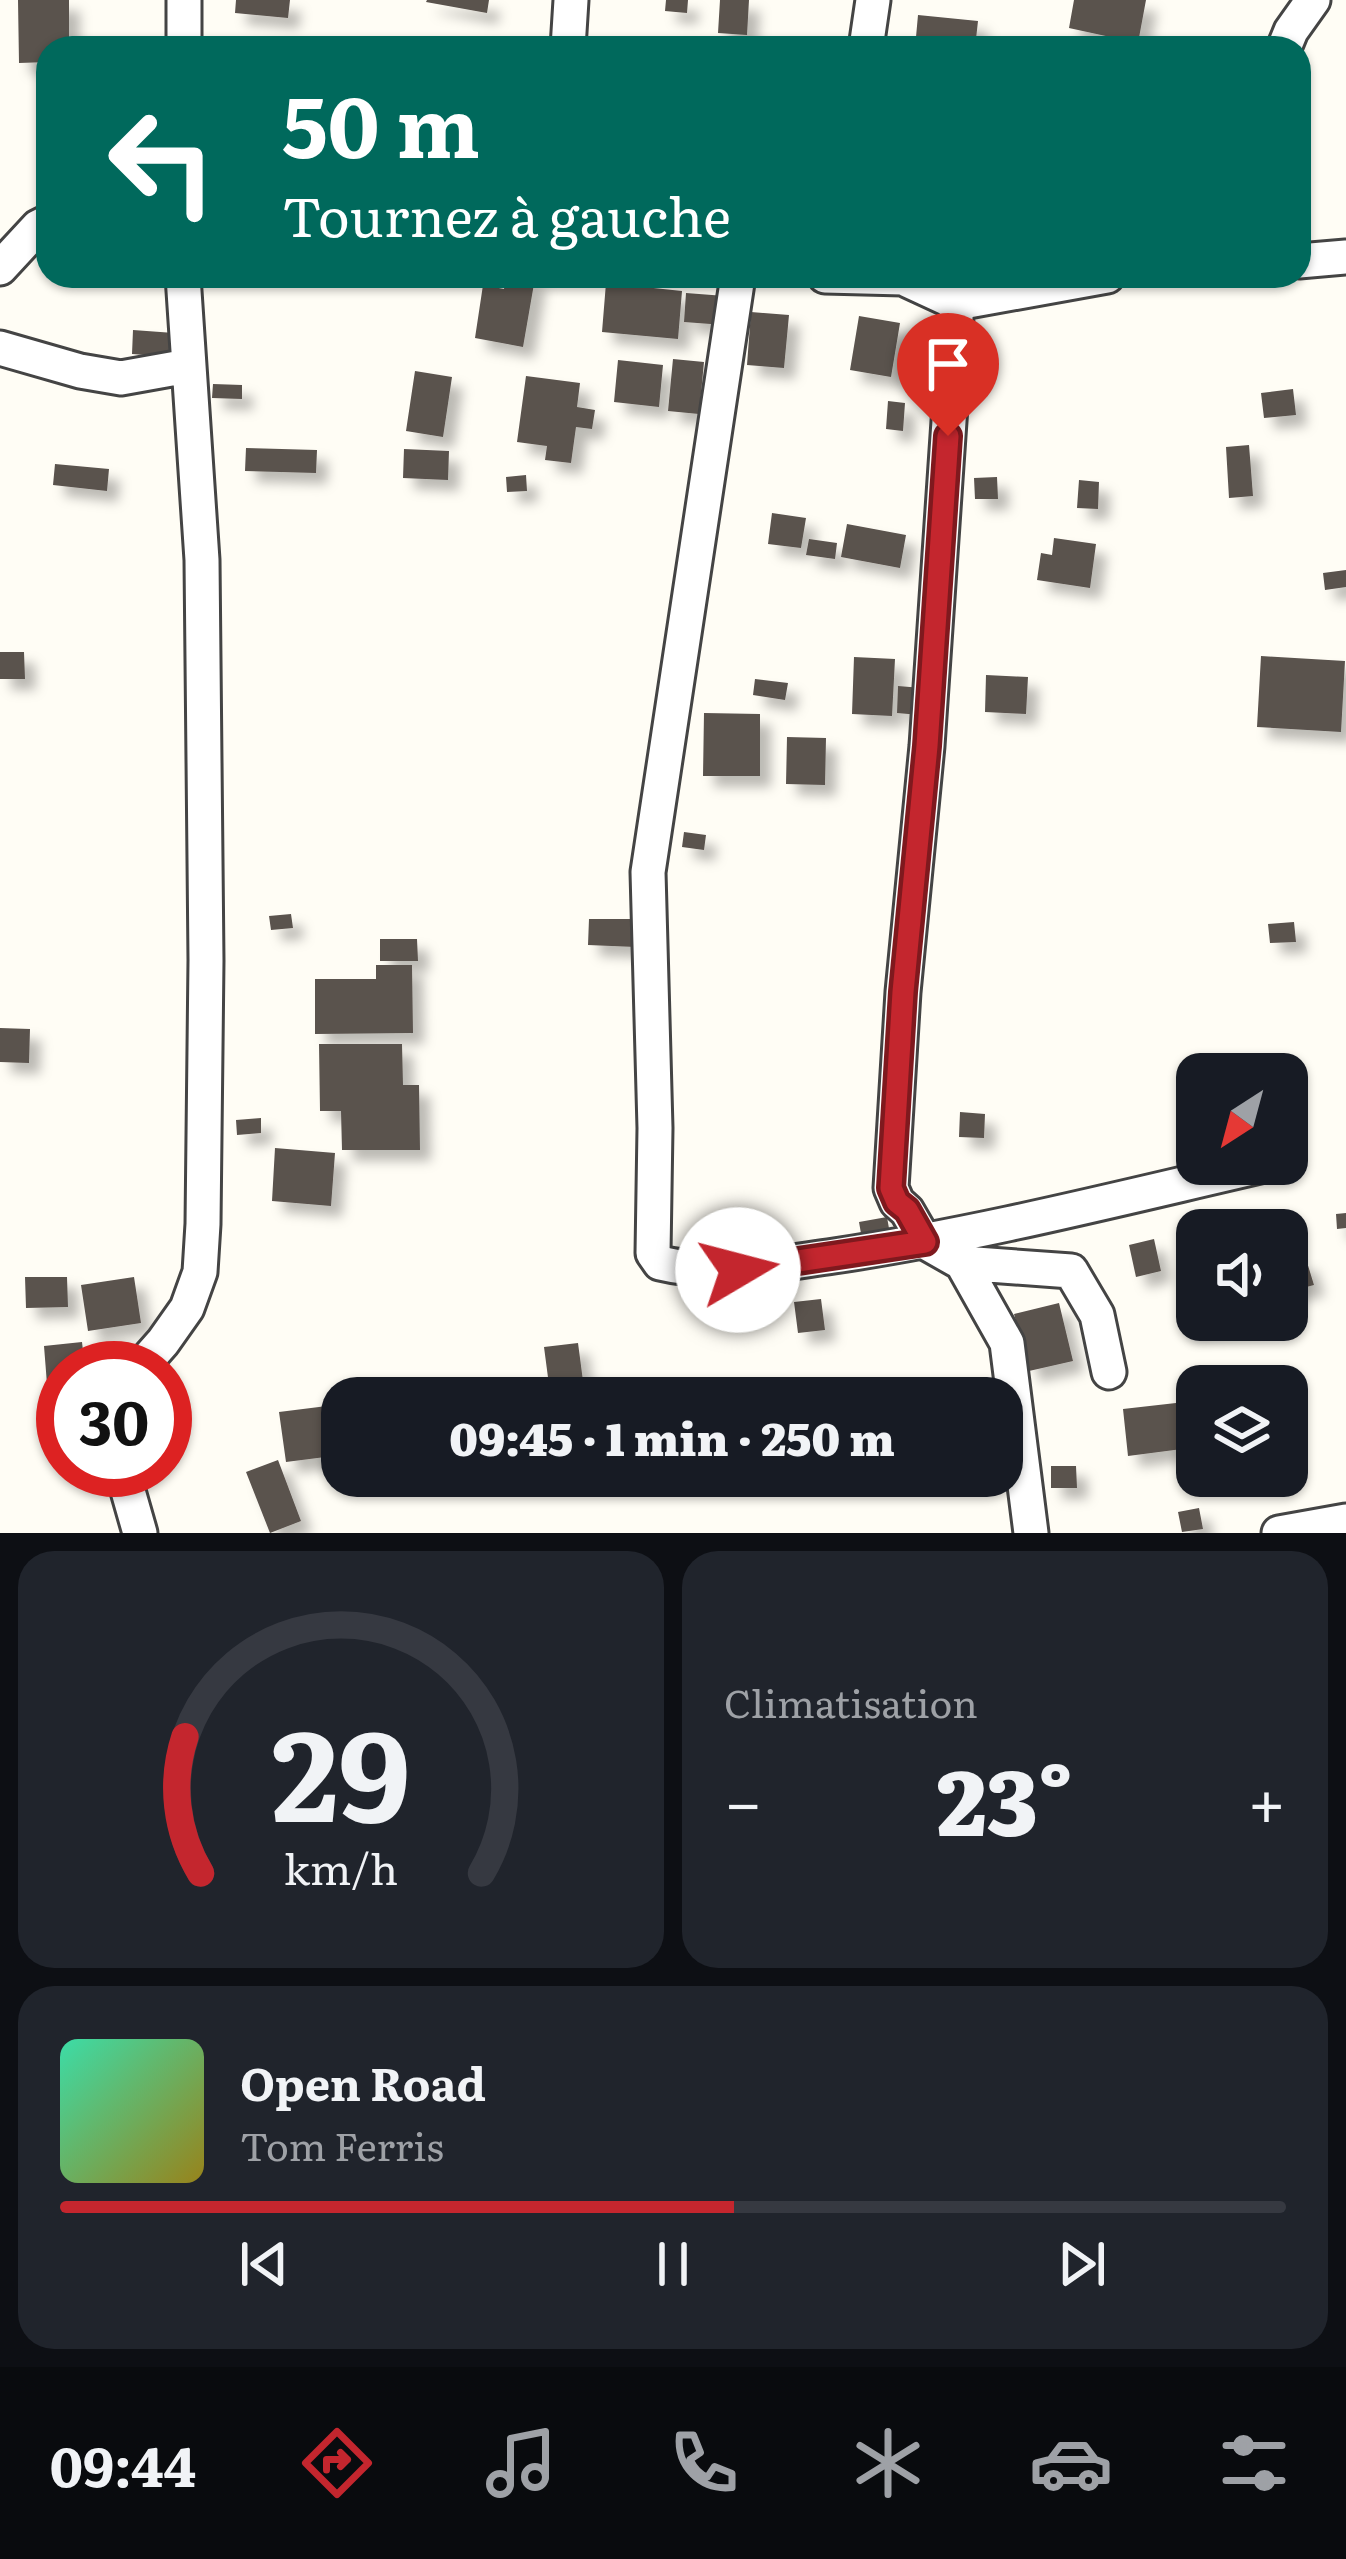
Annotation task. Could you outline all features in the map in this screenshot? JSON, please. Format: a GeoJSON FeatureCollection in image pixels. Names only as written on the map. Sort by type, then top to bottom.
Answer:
{"type":"FeatureCollection","features":[{"type":"Feature","properties":{"kind":"street"},"geometry":{"type":"LineString","coordinates":[[184,0],[184,36]]}},
{"type":"Feature","properties":{"kind":"street"},"geometry":{"type":"LineString","coordinates":[[569,36],[571,0]]}},
{"type":"Feature","properties":{"kind":"street"},"geometry":{"type":"LineString","coordinates":[[868,36],[873,0]]}},
{"type":"Feature","properties":{"kind":"street"},"geometry":{"type":"LineString","coordinates":[[1289,36],[1312,0]]}},
{"type":"Feature","properties":{"kind":"street"},"geometry":{"type":"LineString","coordinates":[[0,268],[36,229]]}},
{"type":"Feature","properties":{"kind":"street"},"geometry":{"type":"LineString","coordinates":[[1311,260],[1346,257]]}},
{"type":"Feature","properties":{"kind":"street"},"geometry":{"type":"LineString","coordinates":[[165,1341],[187,1308],[200,1272],[203,1224],[202,560],[184,288]]}},
{"type":"Feature","properties":{"kind":"street"},"geometry":{"type":"LineString","coordinates":[[736,288],[648,872],[655,1128],[653,1253],[660,1263],[672,1266],[738,1270],[925,1242],[1176,1185]]}},
{"type":"Feature","properties":{"kind":"street"},"geometry":{"type":"LineString","coordinates":[[925,288],[957,303],[1040,288]]}},
{"type":"Feature","properties":{"kind":"street"},"geometry":{"type":"LineString","coordinates":[[957,303],[891,1188],[925,1242],[962,1263],[1071,1271],[1097,1315],[1109,1372]]}},
{"type":"Feature","properties":{"kind":"street"},"geometry":{"type":"LineString","coordinates":[[0,348],[122,378],[188,366]]}},
{"type":"Feature","properties":{"kind":"street"},"geometry":{"type":"LineString","coordinates":[[962,1263],[1006,1343],[1031,1533]]}},
{"type":"Feature","properties":{"kind":"street"},"geometry":{"type":"LineString","coordinates":[[130,1497],[140,1533]]}},
{"type":"Feature","properties":{"kind":"street"},"geometry":{"type":"LineString","coordinates":[[1279,1533],[1346,1521]]}},
{"type":"Feature","properties":{"kind":"building"},"geometry":{"type":"Polygon","coordinates":[[[18,0],[69,0],[69,36],[36,36],[36,62],[19,63],[18,0]]]}},
{"type":"Feature","properties":{"kind":"building"},"geometry":{"type":"Polygon","coordinates":[[[236,0],[290,0],[288,18],[235,13],[236,0]]]}},
{"type":"Feature","properties":{"kind":"building"},"geometry":{"type":"Polygon","coordinates":[[[427,0],[489,0],[487,13],[427,0]]]}},
{"type":"Feature","properties":{"kind":"building"},"geometry":{"type":"Polygon","coordinates":[[[666,0],[688,0],[687,13],[665,11],[666,0]]]}},
{"type":"Feature","properties":{"kind":"building"},"geometry":{"type":"Polygon","coordinates":[[[720,0],[749,0],[747,35],[718,33],[720,0]]]}},
{"type":"Feature","properties":{"kind":"building"},"geometry":{"type":"Polygon","coordinates":[[[1074,0],[1146,0],[1139,36],[1106,36],[1069,28],[1074,0]]]}},
{"type":"Feature","properties":{"kind":"building"},"geometry":{"type":"Polygon","coordinates":[[[918,15],[978,21],[976,36],[916,36],[918,15]]]}},
{"type":"Feature","properties":{"kind":"building"},"geometry":{"type":"Polygon","coordinates":[[[483,288],[533,288],[523,347],[475,338],[483,288]]]}},
{"type":"Feature","properties":{"kind":"building"},"geometry":{"type":"Polygon","coordinates":[[[606,288],[682,291],[678,339],[602,332],[606,288]]]}},
{"type":"Feature","properties":{"kind":"building"},"geometry":{"type":"Polygon","coordinates":[[[686,293],[725,296],[724,325],[684,322],[686,293]]]}},
{"type":"Feature","properties":{"kind":"building"},"geometry":{"type":"Polygon","coordinates":[[[751,312],[789,315],[784,368],[747,365],[751,312]]]}},
{"type":"Feature","properties":{"kind":"building"},"geometry":{"type":"Polygon","coordinates":[[[859,316],[900,323],[891,377],[850,370],[859,316]]]}},
{"type":"Feature","properties":{"kind":"building"},"geometry":{"type":"Polygon","coordinates":[[[133,330],[174,333],[172,357],[132,354],[133,330]]]}},
{"type":"Feature","properties":{"kind":"building"},"geometry":{"type":"Polygon","coordinates":[[[673,359],[704,362],[699,414],[668,411],[673,359]]]}},
{"type":"Feature","properties":{"kind":"building"},"geometry":{"type":"Polygon","coordinates":[[[618,360],[663,365],[659,407],[614,402],[618,360]]]}},
{"type":"Feature","properties":{"kind":"building"},"geometry":{"type":"Polygon","coordinates":[[[415,371],[452,377],[443,437],[406,431],[415,371]]]}},
{"type":"Feature","properties":{"kind":"building"},"geometry":{"type":"Polygon","coordinates":[[[526,376],[580,383],[577,407],[595,410],[592,429],[576,427],[571,463],[545,460],[547,446],[517,442],[526,376]]]}},
{"type":"Feature","properties":{"kind":"building"},"geometry":{"type":"Polygon","coordinates":[[[213,384],[242,385],[242,399],[212,398],[213,384]]]}},
{"type":"Feature","properties":{"kind":"building"},"geometry":{"type":"Polygon","coordinates":[[[1293,389],[1296,415],[1264,418],[1261,393],[1293,389]]]}},
{"type":"Feature","properties":{"kind":"building"},"geometry":{"type":"Polygon","coordinates":[[[888,401],[905,403],[903,431],[886,429],[888,401]]]}},
{"type":"Feature","properties":{"kind":"building"},"geometry":{"type":"Polygon","coordinates":[[[1249,445],[1253,496],[1229,498],[1226,447],[1249,445]]]}},
{"type":"Feature","properties":{"kind":"building"},"geometry":{"type":"Polygon","coordinates":[[[246,448],[317,450],[316,473],[245,471],[246,448]]]}},
{"type":"Feature","properties":{"kind":"building"},"geometry":{"type":"Polygon","coordinates":[[[404,449],[449,451],[448,480],[403,478],[404,449]]]}},
{"type":"Feature","properties":{"kind":"building"},"geometry":{"type":"Polygon","coordinates":[[[55,464],[109,469],[107,491],[53,485],[55,464]]]}},
{"type":"Feature","properties":{"kind":"building"},"geometry":{"type":"Polygon","coordinates":[[[526,475],[527,491],[507,492],[506,477],[526,475]]]}},
{"type":"Feature","properties":{"kind":"building"},"geometry":{"type":"Polygon","coordinates":[[[997,477],[998,499],[975,499],[974,478],[997,477]]]}},
{"type":"Feature","properties":{"kind":"building"},"geometry":{"type":"Polygon","coordinates":[[[1079,480],[1099,482],[1098,509],[1077,508],[1079,480]]]}},
{"type":"Feature","properties":{"kind":"building"},"geometry":{"type":"Polygon","coordinates":[[[772,513],[806,518],[801,548],[768,544],[772,513]]]}},
{"type":"Feature","properties":{"kind":"building"},"geometry":{"type":"Polygon","coordinates":[[[847,524],[906,535],[900,568],[841,557],[847,524]]]}},
{"type":"Feature","properties":{"kind":"building"},"geometry":{"type":"Polygon","coordinates":[[[1054,538],[1096,544],[1090,588],[1037,580],[1041,553],[1052,555],[1054,538]]]}},
{"type":"Feature","properties":{"kind":"building"},"geometry":{"type":"Polygon","coordinates":[[[809,539],[837,543],[835,559],[806,555],[809,539]]]}},
{"type":"Feature","properties":{"kind":"building"},"geometry":{"type":"Polygon","coordinates":[[[1346,570],[1346,587],[1325,590],[1323,573],[1346,570]]]}},
{"type":"Feature","properties":{"kind":"building"},"geometry":{"type":"Polygon","coordinates":[[[0,652],[24,652],[25,679],[0,679],[0,652]]]}},
{"type":"Feature","properties":{"kind":"building"},"geometry":{"type":"Polygon","coordinates":[[[1261,656],[1345,661],[1341,732],[1257,727],[1261,656]]]}},
{"type":"Feature","properties":{"kind":"building"},"geometry":{"type":"Polygon","coordinates":[[[854,657],[895,659],[892,716],[852,714],[854,657]]]}},
{"type":"Feature","properties":{"kind":"building"},"geometry":{"type":"Polygon","coordinates":[[[986,675],[1028,677],[1026,714],[985,712],[986,675]]]}},
{"type":"Feature","properties":{"kind":"building"},"geometry":{"type":"Polygon","coordinates":[[[755,679],[788,683],[785,700],[753,695],[755,679]]]}},
{"type":"Feature","properties":{"kind":"building"},"geometry":{"type":"Polygon","coordinates":[[[898,686],[922,688],[920,715],[897,713],[898,686]]]}},
{"type":"Feature","properties":{"kind":"building"},"geometry":{"type":"Polygon","coordinates":[[[704,713],[760,714],[760,776],[703,776],[704,713]]]}},
{"type":"Feature","properties":{"kind":"building"},"geometry":{"type":"Polygon","coordinates":[[[787,737],[826,738],[825,785],[786,784],[787,737]]]}},
{"type":"Feature","properties":{"kind":"building"},"geometry":{"type":"Polygon","coordinates":[[[684,832],[706,835],[704,850],[682,847],[684,832]]]}},
{"type":"Feature","properties":{"kind":"building"},"geometry":{"type":"Polygon","coordinates":[[[291,914],[293,928],[271,930],[269,916],[291,914]]]}},
{"type":"Feature","properties":{"kind":"building"},"geometry":{"type":"Polygon","coordinates":[[[589,919],[636,919],[636,947],[588,945],[589,919]]]}},
{"type":"Feature","properties":{"kind":"building"},"geometry":{"type":"Polygon","coordinates":[[[1294,922],[1296,942],[1270,943],[1268,924],[1294,922]]]}},
{"type":"Feature","properties":{"kind":"building"},"geometry":{"type":"Polygon","coordinates":[[[380,939],[417,939],[418,961],[380,961],[380,939]]]}},
{"type":"Feature","properties":{"kind":"building"},"geometry":{"type":"Polygon","coordinates":[[[376,965],[412,965],[413,1033],[315,1034],[315,979],[376,979],[376,965]]]}},
{"type":"Feature","properties":{"kind":"building"},"geometry":{"type":"Polygon","coordinates":[[[0,1028],[30,1029],[29,1063],[0,1062],[0,1028]]]}},
{"type":"Feature","properties":{"kind":"building"},"geometry":{"type":"Polygon","coordinates":[[[319,1044],[402,1044],[403,1085],[419,1085],[420,1150],[342,1150],[341,1111],[320,1111],[319,1044]]]}},
{"type":"Feature","properties":{"kind":"building"},"geometry":{"type":"Polygon","coordinates":[[[960,1112],[985,1114],[984,1138],[959,1137],[960,1112]]]}},
{"type":"Feature","properties":{"kind":"building"},"geometry":{"type":"Polygon","coordinates":[[[261,1118],[261,1133],[237,1135],[236,1120],[261,1118]]]}},
{"type":"Feature","properties":{"kind":"building"},"geometry":{"type":"Polygon","coordinates":[[[275,1148],[335,1153],[331,1206],[272,1201],[275,1148]]]}},
{"type":"Feature","properties":{"kind":"building"},"geometry":{"type":"Polygon","coordinates":[[[1346,1213],[1346,1228],[1337,1229],[1336,1214],[1346,1213]]]}},
{"type":"Feature","properties":{"kind":"building"},"geometry":{"type":"Polygon","coordinates":[[[887,1217],[891,1240],[863,1245],[859,1222],[887,1217]]]}},
{"type":"Feature","properties":{"kind":"building"},"geometry":{"type":"Polygon","coordinates":[[[1154,1239],[1161,1271],[1136,1277],[1129,1245],[1154,1239]]]}},
{"type":"Feature","properties":{"kind":"building"},"geometry":{"type":"Polygon","coordinates":[[[25,1277],[67,1277],[68,1307],[26,1308],[25,1277]]]}},
{"type":"Feature","properties":{"kind":"building"},"geometry":{"type":"Polygon","coordinates":[[[134,1277],[141,1323],[88,1331],[81,1285],[134,1277]]]}},
{"type":"Feature","properties":{"kind":"building"},"geometry":{"type":"Polygon","coordinates":[[[821,1299],[825,1330],[798,1333],[794,1302],[821,1299]]]}},
{"type":"Feature","properties":{"kind":"building"},"geometry":{"type":"Polygon","coordinates":[[[1059,1303],[1073,1361],[1029,1371],[1014,1314],[1059,1303]]]}},
{"type":"Feature","properties":{"kind":"building"},"geometry":{"type":"Polygon","coordinates":[[[578,1343],[582,1377],[548,1377],[544,1347],[578,1343]]]}},
{"type":"Feature","properties":{"kind":"building"},"geometry":{"type":"Polygon","coordinates":[[[1176,1403],[1176,1450],[1128,1456],[1123,1409],[1176,1403]]]}},
{"type":"Feature","properties":{"kind":"building"},"geometry":{"type":"Polygon","coordinates":[[[321,1407],[321,1458],[286,1462],[279,1412],[321,1407]]]}},
{"type":"Feature","properties":{"kind":"building"},"geometry":{"type":"Polygon","coordinates":[[[278,1460],[301,1521],[270,1533],[246,1472],[278,1460]]]}},
{"type":"Feature","properties":{"kind":"building"},"geometry":{"type":"Polygon","coordinates":[[[1051,1466],[1076,1466],[1077,1488],[1051,1488],[1051,1466]]]}},
{"type":"Feature","properties":{"kind":"building"},"geometry":{"type":"Polygon","coordinates":[[[1199,1508],[1203,1529],[1182,1532],[1178,1512],[1199,1508]]]}},
{"type":"Feature","properties":{"kind":"route"},"geometry":{"type":"LineString","coordinates":[[738,1270],[925,1242],[891,1188],[948,436]]}}]}
